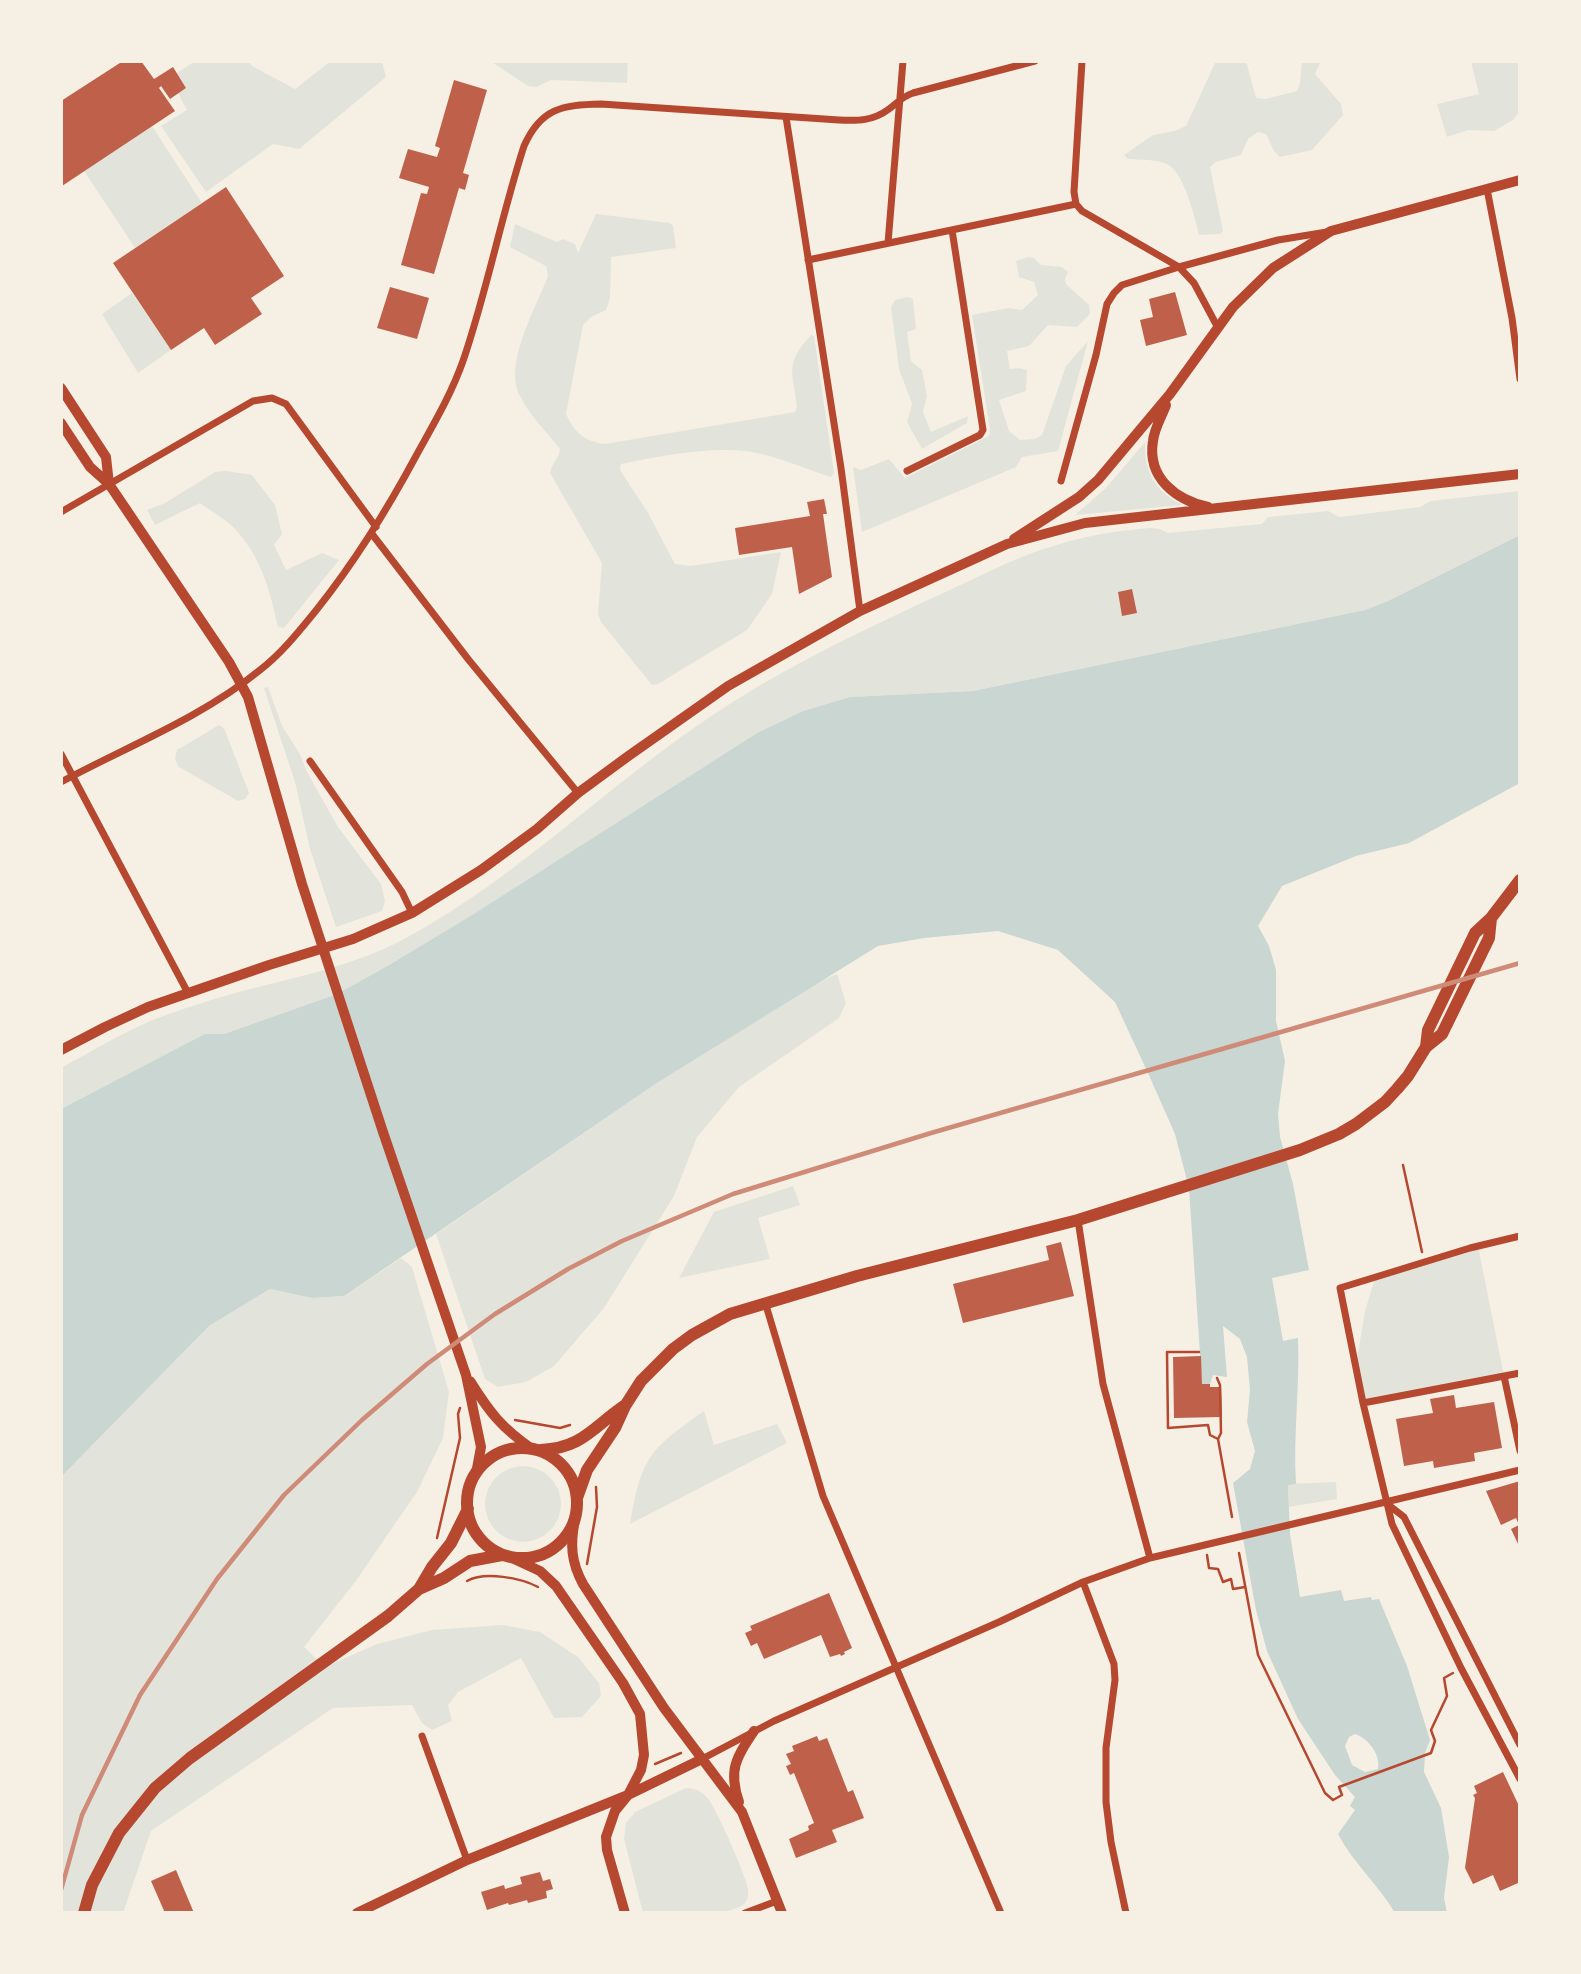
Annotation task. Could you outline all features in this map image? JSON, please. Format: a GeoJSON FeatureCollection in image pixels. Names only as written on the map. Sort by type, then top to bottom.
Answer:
{"type":"FeatureCollection","features":[{"type":"Feature","properties":{"kind":"main road"},"geometry":{"type":"LineString","coordinates":[[84,1913],[92,1885],[119,1833],[155,1788],[190,1758],[388,1616],[419,1589],[444,1578],[470,1561],[507,1556],[538,1556],[550,1551],[569,1532],[575,1520],[577,1498],[587,1470],[615,1428],[625,1406],[641,1381],[682,1342],[730,1314],[765,1302],[1078,1220],[1300,1150],[1348,1129],[1385,1102],[1408,1076],[1426,1047],[1442,1034],[1489,938],[1491,918],[1520,880]]}},
{"type":"Feature","properties":{"kind":"main road"},"geometry":{"type":"LineString","coordinates":[[419,1589],[432,1567],[451,1544],[468,1509],[471,1485],[484,1464],[506,1451],[566,1448],[625,1406]]}},
{"type":"Feature","properties":{"kind":"main road"},"geometry":{"type":"LineString","coordinates":[[535,1450],[553,1457],[565,1468],[573,1482],[577,1498]]}},
{"type":"Feature","properties":{"kind":"main road"},"geometry":{"type":"LineString","coordinates":[[468,1509],[475,1532],[482,1541],[507,1556]]}},
{"type":"Feature","properties":{"kind":"street"},"geometry":{"type":"LineString","coordinates":[[888,243],[902,61]]}},
{"type":"Feature","properties":{"kind":"street"},"geometry":{"type":"LineString","coordinates":[[61,782],[155,735],[241,684],[285,648],[331,592],[374,531],[439,415],[456,379],[520,156],[536,124],[555,109],[583,104],[868,120],[913,93],[1035,61]]}},
{"type":"Feature","properties":{"kind":"street"},"geometry":{"type":"LineString","coordinates":[[1082,61],[1074,192],[1076,204],[1082,211],[1180,267],[1194,283],[1217,326]]}},
{"type":"Feature","properties":{"kind":"street"},"geometry":{"type":"LineString","coordinates":[[786,117],[841,468],[860,611]]}},
{"type":"Feature","properties":{"kind":"street"},"geometry":{"type":"LineString","coordinates":[[1061,481],[1096,355],[1107,304],[1122,285],[1278,240],[1331,231],[1520,180]]}},
{"type":"Feature","properties":{"kind":"street"},"geometry":{"type":"LineString","coordinates":[[1487,189],[1516,323],[1520,379]]}},
{"type":"Feature","properties":{"kind":"street"},"geometry":{"type":"LineString","coordinates":[[808,260],[1076,204]]}},
{"type":"Feature","properties":{"kind":"street"},"geometry":{"type":"LineString","coordinates":[[907,471],[979,435],[983,430],[953,230]]}},
{"type":"Feature","properties":{"kind":"street"},"geometry":{"type":"LineString","coordinates":[[61,1050],[126,1017],[188,993],[334,946],[412,913],[481,870],[537,829],[578,793],[728,686],[860,611],[1006,544],[1079,497],[1098,480],[1170,394],[1217,326],[1249,290],[1273,268],[1331,231]]}},
{"type":"Feature","properties":{"kind":"street"},"geometry":{"type":"LineString","coordinates":[[61,388],[106,457],[109,484]]}},
{"type":"Feature","properties":{"kind":"street"},"geometry":{"type":"LineString","coordinates":[[1170,394],[1153,439],[1152,453],[1158,476],[1183,499],[1219,509]]}},
{"type":"Feature","properties":{"kind":"street"},"geometry":{"type":"LineString","coordinates":[[61,512],[253,401],[272,398],[286,404],[374,531],[461,649],[578,793]]}},
{"type":"Feature","properties":{"kind":"street"},"geometry":{"type":"LineString","coordinates":[[61,423],[90,467],[109,484],[229,662],[253,710],[302,884],[466,1375],[481,1447],[476,1474]]}},
{"type":"Feature","properties":{"kind":"street"},"geometry":{"type":"LineString","coordinates":[[1006,544],[1085,523],[1520,474]]}},
{"type":"Feature","properties":{"kind":"street"},"geometry":{"type":"LineString","coordinates":[[61,754],[188,993]]}},
{"type":"Feature","properties":{"kind":"street"},"geometry":{"type":"LineString","coordinates":[[310,761],[402,892],[412,913]]}},
{"type":"Feature","properties":{"kind":"street"},"geometry":{"type":"LineString","coordinates":[[1078,1220],[1103,1384],[1150,1558]]}},
{"type":"Feature","properties":{"kind":"street"},"geometry":{"type":"LineString","coordinates":[[1520,1236],[1340,1288],[1363,1403],[1392,1524],[1461,1668],[1520,1779]]}},
{"type":"Feature","properties":{"kind":"street"},"geometry":{"type":"LineString","coordinates":[[765,1302],[823,1496],[1001,1913]]}},
{"type":"Feature","properties":{"kind":"street"},"geometry":{"type":"LineString","coordinates":[[1363,1403],[1520,1373]]}},
{"type":"Feature","properties":{"kind":"street"},"geometry":{"type":"LineString","coordinates":[[466,1375],[495,1419],[508,1432],[535,1450]]}},
{"type":"Feature","properties":{"kind":"street"},"geometry":{"type":"LineString","coordinates":[[1504,1376],[1520,1451]]}},
{"type":"Feature","properties":{"kind":"street"},"geometry":{"type":"LineString","coordinates":[[357,1913],[467,1860],[628,1795],[754,1731],[1083,1582],[1150,1558],[1520,1470]]}},
{"type":"Feature","properties":{"kind":"street"},"geometry":{"type":"LineString","coordinates":[[1386,1503],[1404,1517],[1520,1745]]}},
{"type":"Feature","properties":{"kind":"street"},"geometry":{"type":"LineString","coordinates":[[575,1520],[571,1549],[573,1562],[583,1584],[664,1708],[742,1812]]}},
{"type":"Feature","properties":{"kind":"street"},"geometry":{"type":"LineString","coordinates":[[507,1556],[540,1571],[563,1595],[623,1683],[640,1714],[644,1755],[641,1770],[628,1795],[615,1811],[606,1837],[607,1850],[625,1913]]}},
{"type":"Feature","properties":{"kind":"street"},"geometry":{"type":"LineString","coordinates":[[1083,1582],[1114,1664],[1115,1680],[1106,1748],[1106,1802],[1111,1842],[1126,1913]]}},
{"type":"Feature","properties":{"kind":"street"},"geometry":{"type":"LineString","coordinates":[[754,1731],[734,1766],[732,1782],[782,1913]]}},
{"type":"Feature","properties":{"kind":"street"},"geometry":{"type":"LineString","coordinates":[[422,1736],[467,1860]]}},
{"type":"Feature","properties":{"kind":"street"},"geometry":{"type":"LineString","coordinates":[[745,1913],[777,1901]]}},
{"type":"Feature","properties":{"kind":"path"},"geometry":{"type":"LineString","coordinates":[[1403,1165],[1425,1262]]}},
{"type":"Feature","properties":{"kind":"path"},"geometry":{"type":"LineString","coordinates":[[1199,1352],[1167,1352],[1168,1428],[1208,1425],[1210,1435],[1217,1439]]}},
{"type":"Feature","properties":{"kind":"path"},"geometry":{"type":"LineString","coordinates":[[1217,1378],[1220,1385],[1221,1433],[1217,1439],[1232,1517]]}},
{"type":"Feature","properties":{"kind":"path"},"geometry":{"type":"LineString","coordinates":[[508,1415],[516,1420],[560,1427],[570,1425]]}},
{"type":"Feature","properties":{"kind":"path"},"geometry":{"type":"LineString","coordinates":[[435,1541],[460,1429]]}},
{"type":"Feature","properties":{"kind":"path"},"geometry":{"type":"LineString","coordinates":[[583,1584],[597,1507],[596,1482]]}},
{"type":"Feature","properties":{"kind":"path"},"geometry":{"type":"LineString","coordinates":[[1239,1553],[1258,1656],[1325,1793],[1334,1800],[1342,1795],[1339,1787],[1431,1753],[1435,1741],[1431,1730],[1447,1696],[1444,1678]]}},
{"type":"Feature","properties":{"kind":"path"},"geometry":{"type":"LineString","coordinates":[[1208,1560],[1209,1568],[1218,1569],[1223,1582],[1231,1578],[1233,1589],[1245,1587]]}},
{"type":"Feature","properties":{"kind":"path"},"geometry":{"type":"LineString","coordinates":[[467,1581],[477,1576],[506,1578],[563,1595]]}},
{"type":"Feature","properties":{"kind":"path"},"geometry":{"type":"LineString","coordinates":[[652,1765],[681,1753]]}},
{"type":"Feature","properties":{"kind":"shaded area"},"geometry":{"type":"Polygon","coordinates":[[[195,61],[249,61],[252,66],[295,89],[331,61],[382,61],[386,77],[299,149],[273,144],[206,192],[161,126],[187,110],[178,93],[186,88],[177,73],[195,61]]]}},
{"type":"Feature","properties":{"kind":"shaded area"},"geometry":{"type":"Polygon","coordinates":[[[490,61],[628,61],[627,83],[551,80],[536,87],[528,86],[490,61]]]}},
{"type":"Feature","properties":{"kind":"shaded area"},"geometry":{"type":"Polygon","coordinates":[[[1216,61],[1246,61],[1256,98],[1265,99],[1297,91],[1302,61],[1321,61],[1315,74],[1341,104],[1343,115],[1312,150],[1280,157],[1266,134],[1258,132],[1248,139],[1241,155],[1216,162],[1210,167],[1223,231],[1220,234],[1199,235],[1188,196],[1173,169],[1163,162],[1128,159],[1124,155],[1153,135],[1186,126],[1216,61]]]}},
{"type":"Feature","properties":{"kind":"shaded area"},"geometry":{"type":"Polygon","coordinates":[[[1520,61],[1520,111],[1513,120],[1494,131],[1468,130],[1447,137],[1437,104],[1479,94],[1471,62],[1520,61]]]}},
{"type":"Feature","properties":{"kind":"shaded area"},"geometry":{"type":"Polygon","coordinates":[[[152,126],[202,203],[135,248],[84,171],[152,126]]]}},
{"type":"Feature","properties":{"kind":"shaded area"},"geometry":{"type":"Polygon","coordinates":[[[596,214],[670,223],[673,226],[676,248],[611,257],[610,298],[606,310],[591,317],[583,325],[566,414],[577,431],[591,441],[605,444],[795,412],[797,406],[792,367],[797,353],[811,335],[814,336],[834,473],[831,477],[766,455],[731,450],[683,453],[621,464],[620,470],[648,513],[675,564],[691,566],[781,552],[772,594],[747,630],[658,684],[652,685],[601,622],[598,614],[602,563],[550,473],[560,449],[528,410],[516,383],[518,352],[548,276],[546,266],[510,247],[515,224],[557,242],[563,239],[575,244],[578,253],[596,214]]]}},
{"type":"Feature","properties":{"kind":"shaded area"},"geometry":{"type":"Polygon","coordinates":[[[1034,258],[1041,265],[1062,267],[1068,272],[1066,284],[1089,305],[1090,314],[1077,327],[1048,325],[1029,346],[1007,351],[1010,369],[1027,370],[1026,391],[999,400],[1009,431],[1020,440],[1035,439],[1042,435],[1066,366],[1088,341],[1058,451],[1022,457],[1016,467],[862,532],[853,467],[861,470],[889,459],[905,478],[989,436],[972,315],[1008,308],[1022,310],[1038,295],[1034,282],[1019,277],[1016,261],[1034,258]]]}},
{"type":"Feature","properties":{"kind":"shaded area"},"geometry":{"type":"Polygon","coordinates":[[[132,293],[171,350],[138,373],[102,314],[132,293]]]}},
{"type":"Feature","properties":{"kind":"shaded area"},"geometry":{"type":"Polygon","coordinates":[[[908,297],[913,299],[916,329],[907,332],[911,361],[922,370],[927,396],[923,412],[931,432],[968,416],[967,423],[922,449],[907,422],[912,404],[899,369],[891,307],[895,300],[908,297]]]}},
{"type":"Feature","properties":{"kind":"shaded area"},"geometry":{"type":"Polygon","coordinates":[[[1145,442],[1147,463],[1153,480],[1182,505],[1075,515],[1106,488],[1145,442]]]}},
{"type":"Feature","properties":{"kind":"shaded area"},"geometry":{"type":"Polygon","coordinates":[[[215,472],[252,475],[275,505],[282,534],[274,545],[286,570],[322,553],[339,560],[284,628],[278,627],[259,564],[245,541],[224,519],[200,503],[155,525],[147,510],[165,503],[215,472]]]}},
{"type":"Feature","properties":{"kind":"shaded area"},"geometry":{"type":"Polygon","coordinates":[[[1520,491],[1520,535],[1365,610],[973,691],[850,697],[803,711],[757,733],[472,915],[337,994],[224,1034],[205,1035],[61,1109],[61,1068],[150,1021],[221,997],[339,966],[406,938],[492,883],[653,758],[736,700],[828,648],[1005,564],[1040,550],[1112,532],[1150,528],[1167,533],[1262,524],[1268,517],[1328,511],[1339,517],[1420,507],[1431,501],[1520,491]]]}},
{"type":"Feature","properties":{"kind":"shaded area"},"geometry":{"type":"Polygon","coordinates":[[[1520,535],[1520,783],[1409,843],[1356,856],[1282,886],[1258,926],[1269,946],[1276,970],[1276,1021],[1285,1061],[1278,1114],[1280,1137],[1293,1184],[1309,1270],[1272,1278],[1283,1341],[1298,1338],[1296,1484],[1288,1485],[1290,1534],[1300,1597],[1341,1590],[1344,1601],[1371,1597],[1372,1600],[1379,1599],[1407,1666],[1430,1740],[1425,1753],[1424,1772],[1441,1808],[1449,1857],[1444,1898],[1447,1913],[1395,1913],[1351,1854],[1338,1834],[1355,1810],[1350,1806],[1355,1797],[1335,1775],[1298,1719],[1267,1651],[1256,1610],[1233,1483],[1250,1469],[1255,1451],[1247,1422],[1250,1390],[1247,1357],[1240,1339],[1223,1326],[1227,1377],[1213,1375],[1210,1384],[1202,1384],[1189,1188],[1175,1134],[1148,1073],[1115,1002],[1058,950],[998,931],[924,938],[878,946],[660,1081],[344,1296],[312,1298],[270,1289],[209,1326],[61,1477],[61,1109],[205,1034],[224,1034],[337,994],[472,915],[757,733],[803,711],[850,697],[973,691],[1365,610],[1520,535]],[[1355,1734],[1349,1737],[1345,1746],[1352,1765],[1365,1772],[1378,1769],[1378,1758],[1369,1743],[1355,1734]]]}},
{"type":"Feature","properties":{"kind":"shaded area"},"geometry":{"type":"Polygon","coordinates":[[[268,687],[282,726],[300,754],[307,772],[338,827],[381,884],[385,901],[382,911],[336,927],[310,849],[295,782],[264,688],[268,687]]]}},
{"type":"Feature","properties":{"kind":"shaded area"},"geometry":{"type":"Polygon","coordinates":[[[219,725],[224,728],[249,793],[245,799],[238,801],[179,767],[175,759],[177,750],[219,725]]]}},
{"type":"Feature","properties":{"kind":"shaded area"},"geometry":{"type":"Polygon","coordinates":[[[837,974],[846,1003],[839,1018],[739,1087],[697,1137],[674,1196],[604,1308],[554,1366],[526,1382],[498,1387],[485,1379],[436,1234],[660,1081],[813,984],[837,974]]]}},
{"type":"Feature","properties":{"kind":"shaded area"},"geometry":{"type":"Polygon","coordinates":[[[793,1186],[800,1205],[758,1218],[770,1259],[679,1278],[714,1212],[793,1186]]]}},
{"type":"Feature","properties":{"kind":"shaded area"},"geometry":{"type":"Polygon","coordinates":[[[1478,1246],[1504,1376],[1363,1403],[1356,1366],[1365,1311],[1375,1278],[1478,1246]]]}},
{"type":"Feature","properties":{"kind":"shaded area"},"geometry":{"type":"Polygon","coordinates":[[[401,1258],[412,1267],[449,1392],[443,1438],[417,1492],[355,1582],[304,1647],[325,1667],[377,1644],[432,1630],[503,1625],[540,1632],[578,1657],[599,1683],[601,1696],[582,1717],[554,1718],[521,1658],[458,1692],[448,1705],[452,1721],[432,1730],[422,1723],[412,1705],[333,1708],[151,1831],[123,1913],[61,1913],[61,1477],[209,1326],[270,1289],[312,1298],[344,1296],[401,1258]]]}},
{"type":"Feature","properties":{"kind":"shaded area"},"geometry":{"type":"Polygon","coordinates":[[[704,1411],[714,1445],[777,1424],[787,1443],[630,1524],[639,1483],[651,1457],[671,1436],[704,1411]]]}},
{"type":"Feature","properties":{"kind":"shaded area"},"geometry":{"type":"Polygon","coordinates":[[[523,1466],[538,1469],[550,1477],[558,1489],[561,1504],[558,1519],[550,1531],[538,1539],[523,1542],[508,1539],[496,1531],[488,1519],[485,1504],[488,1489],[496,1477],[508,1469],[523,1466]]]}},
{"type":"Feature","properties":{"kind":"shaded area"},"geometry":{"type":"Polygon","coordinates":[[[1336,1482],[1337,1499],[1289,1507],[1288,1484],[1336,1482]]]}},
{"type":"Feature","properties":{"kind":"shaded area"},"geometry":{"type":"Polygon","coordinates":[[[686,1788],[702,1793],[713,1807],[742,1871],[748,1889],[747,1899],[744,1904],[725,1911],[696,1914],[643,1913],[624,1839],[626,1823],[635,1812],[686,1788]]]}},
{"type":"Feature","properties":{"kind":"building"},"geometry":{"type":"Polygon","coordinates":[[[123,61],[141,61],[154,79],[173,67],[186,88],[170,99],[161,86],[159,88],[175,111],[62,186],[61,101],[123,61]]]}},
{"type":"Feature","properties":{"kind":"building"},"geometry":{"type":"Polygon","coordinates":[[[454,80],[487,90],[463,173],[469,175],[465,190],[459,188],[434,274],[401,265],[421,193],[427,194],[429,187],[399,178],[408,149],[437,157],[440,148],[435,146],[454,80]]]}},
{"type":"Feature","properties":{"kind":"building"},"geometry":{"type":"Polygon","coordinates":[[[226,187],[284,276],[251,298],[262,314],[215,345],[204,328],[171,350],[113,263],[226,187]]]}},
{"type":"Feature","properties":{"kind":"building"},"geometry":{"type":"Polygon","coordinates":[[[390,287],[429,298],[417,339],[377,328],[390,287]]]}},
{"type":"Feature","properties":{"kind":"building"},"geometry":{"type":"Polygon","coordinates":[[[1175,292],[1187,335],[1146,346],[1140,320],[1153,317],[1149,299],[1175,292]]]}},
{"type":"Feature","properties":{"kind":"building"},"geometry":{"type":"Polygon","coordinates":[[[824,499],[827,514],[823,514],[832,577],[799,594],[792,547],[739,555],[735,528],[810,516],[807,502],[824,499]]]}},
{"type":"Feature","properties":{"kind":"building"},"geometry":{"type":"Polygon","coordinates":[[[1132,589],[1137,613],[1122,616],[1118,592],[1132,589]]]}},
{"type":"Feature","properties":{"kind":"building"},"geometry":{"type":"Polygon","coordinates":[[[1061,1242],[1074,1296],[963,1323],[953,1284],[1049,1260],[1046,1246],[1061,1242]]]}},
{"type":"Feature","properties":{"kind":"building"},"geometry":{"type":"Polygon","coordinates":[[[1201,1356],[1202,1384],[1221,1387],[1222,1417],[1174,1418],[1173,1357],[1201,1356]]]}},
{"type":"Feature","properties":{"kind":"building"},"geometry":{"type":"Polygon","coordinates":[[[1454,1395],[1456,1408],[1494,1402],[1502,1448],[1474,1453],[1475,1461],[1434,1468],[1433,1461],[1404,1466],[1396,1419],[1433,1413],[1430,1399],[1454,1395]]]}},
{"type":"Feature","properties":{"kind":"building"},"geometry":{"type":"Polygon","coordinates":[[[1520,1481],[1520,1548],[1511,1529],[1519,1525],[1516,1518],[1501,1525],[1486,1491],[1520,1481]]]}},
{"type":"Feature","properties":{"kind":"building"},"geometry":{"type":"Polygon","coordinates":[[[829,1593],[852,1648],[844,1652],[845,1654],[830,1657],[821,1635],[764,1659],[757,1643],[751,1646],[745,1633],[752,1630],[750,1626],[829,1593]]]}},
{"type":"Feature","properties":{"kind":"building"},"geometry":{"type":"Polygon","coordinates":[[[817,1736],[819,1741],[827,1738],[848,1792],[853,1790],[864,1818],[832,1830],[837,1842],[796,1858],[789,1839],[809,1830],[808,1826],[814,1823],[794,1773],[790,1775],[786,1766],[791,1764],[786,1754],[794,1751],[792,1746],[817,1736]]]}},
{"type":"Feature","properties":{"kind":"building"},"geometry":{"type":"Polygon","coordinates":[[[1503,1772],[1520,1808],[1520,1888],[1518,1883],[1500,1891],[1493,1875],[1473,1884],[1465,1868],[1475,1798],[1473,1795],[1477,1793],[1474,1786],[1503,1772]]]}},
{"type":"Feature","properties":{"kind":"building"},"geometry":{"type":"Polygon","coordinates":[[[176,1870],[194,1913],[165,1913],[151,1881],[176,1870]]]}},
{"type":"Feature","properties":{"kind":"building"},"geometry":{"type":"Polygon","coordinates":[[[540,1872],[543,1881],[550,1879],[553,1889],[546,1891],[547,1898],[528,1903],[527,1900],[509,1905],[508,1903],[487,1910],[481,1892],[504,1885],[505,1889],[522,1884],[520,1877],[540,1872]]]}},
{"type":"Feature","properties":{"kind":"railway"},"geometry":{"type":"LineString","coordinates":[[61,1890],[82,1815],[140,1695],[217,1579],[284,1495],[362,1420],[427,1364],[495,1314],[568,1269],[622,1241],[733,1194],[931,1133],[1520,963]]}}]}
